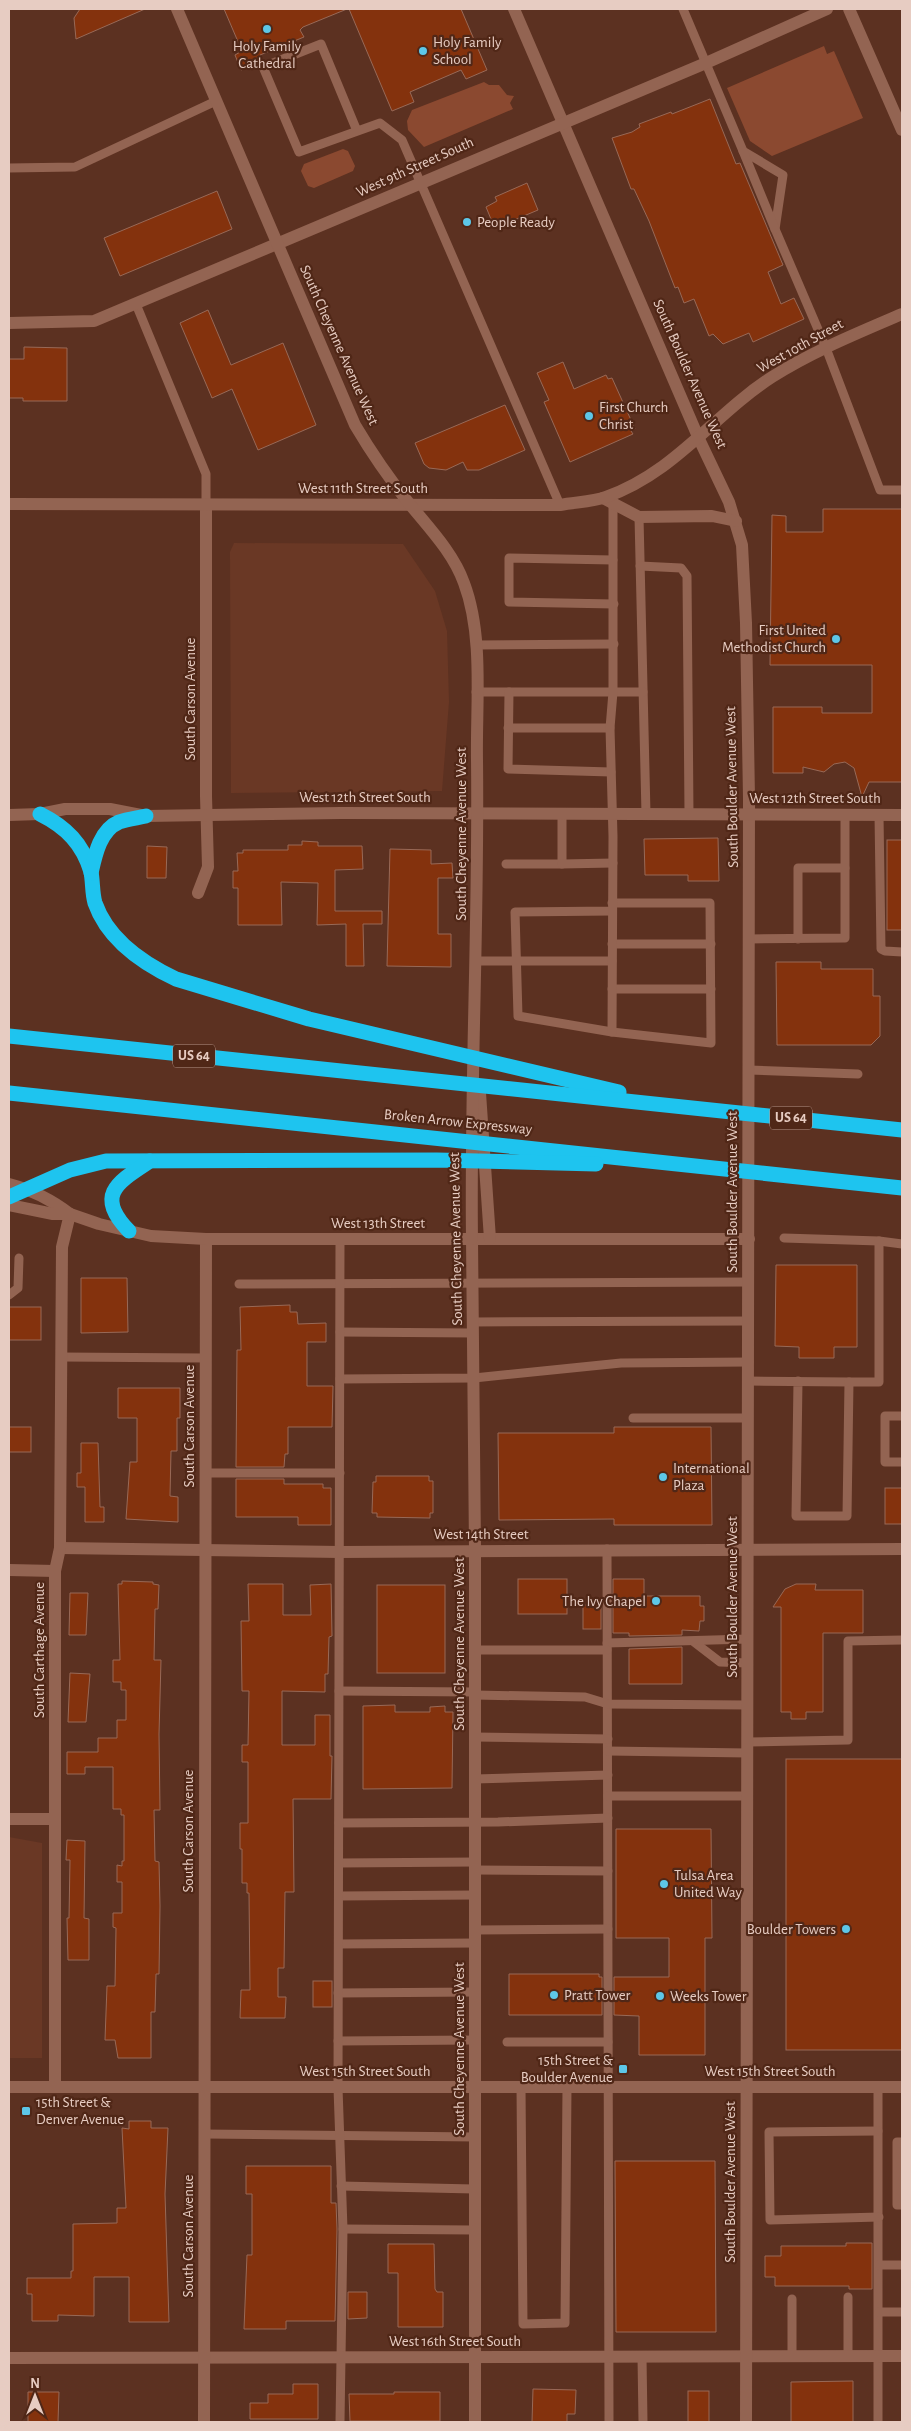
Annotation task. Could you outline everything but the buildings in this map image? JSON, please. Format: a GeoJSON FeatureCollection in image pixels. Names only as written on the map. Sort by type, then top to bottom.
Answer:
{"type":"FeatureCollection","features":[{"type":"Feature","properties":{"kind":"highway"},"geometry":{"type":"LineString","coordinates":[[40,814],[58,824],[75,838],[90,872],[95,902],[108,927],[123,946],[157,970],[176,978],[340,1027],[679,1106]]}},
{"type":"Feature","properties":{"kind":"highway"},"geometry":{"type":"LineString","coordinates":[[90,872],[96,852],[108,830],[118,822],[146,816]]}},
{"type":"Feature","properties":{"kind":"highway","name":"US 64"},"geometry":{"type":"LineString","coordinates":[[9,1036],[902,1130]]}},
{"type":"Feature","properties":{"kind":"highway","name":"Broken Arrow Expressway"},"geometry":{"type":"LineString","coordinates":[[9,1093],[902,1188]]}},
{"type":"Feature","properties":{"kind":"highway"},"geometry":{"type":"LineString","coordinates":[[9,1197],[70,1170],[106,1161],[437,1160],[708,1167]]}},
{"type":"Feature","properties":{"kind":"highway"},"geometry":{"type":"LineString","coordinates":[[129,1231],[117,1219],[113,1211],[113,1193],[117,1184],[150,1161]]}},
{"type":"Feature","properties":{"kind":"street","name":"South Cheyenne Avenue West"},"geometry":{"type":"LineString","coordinates":[[178,9],[355,425],[380,466],[434,534],[463,580],[473,612],[476,645],[478,814],[476,1033],[471,1186],[475,1550],[475,2137],[473,2230],[475,2422]]}},
{"type":"Feature","properties":{"kind":"street","name":"South Boulder Avenue West"},"geometry":{"type":"LineString","coordinates":[[514,9],[699,439],[717,474],[736,521],[742,545],[746,623],[749,814],[746,2422]]}},
{"type":"Feature","properties":{"kind":"street","name":"West 9th Street South"},"geometry":{"type":"LineString","coordinates":[[9,323],[94,321],[278,245],[562,122],[706,63],[826,9]]}},
{"type":"Feature","properties":{"kind":"street"},"geometry":{"type":"LineString","coordinates":[[849,9],[902,130]]}},
{"type":"Feature","properties":{"kind":"street","name":"West 10th Street"},"geometry":{"type":"LineString","coordinates":[[699,439],[771,378],[826,348],[902,314]]}},
{"type":"Feature","properties":{"kind":"street","name":"West 11th Street South"},"geometry":{"type":"LineString","coordinates":[[9,504],[560,505],[608,500],[655,473],[699,439]]}},
{"type":"Feature","properties":{"kind":"street"},"geometry":{"type":"LineString","coordinates":[[608,500],[639,516],[712,516],[736,521]]}},
{"type":"Feature","properties":{"kind":"street","name":"South Carson Avenue"},"geometry":{"type":"LineString","coordinates":[[198,893],[208,867],[206,814],[206,504]]}},
{"type":"Feature","properties":{"kind":"street","name":"West 12th Street South"},"geometry":{"type":"LineString","coordinates":[[9,814],[40,814],[66,809],[110,809],[146,816],[206,814],[902,815]]}},
{"type":"Feature","properties":{"kind":"street"},"geometry":{"type":"LineString","coordinates":[[476,1033],[490,1239]]}},
{"type":"Feature","properties":{"kind":"street"},"geometry":{"type":"LineString","coordinates":[[9,1184],[26,1188],[48,1198],[70,1214]]}},
{"type":"Feature","properties":{"kind":"street"},"geometry":{"type":"LineString","coordinates":[[9,1205],[53,1214],[70,1214]]}},
{"type":"Feature","properties":{"kind":"street","name":"West 13th Street"},"geometry":{"type":"LineString","coordinates":[[70,1214],[151,1236],[206,1240],[749,1240]]}},
{"type":"Feature","properties":{"kind":"street","name":"South Carthage Avenue"},"geometry":{"type":"LineString","coordinates":[[55,2088],[55,1570],[60,1548],[62,1247],[70,1214]]}},
{"type":"Feature","properties":{"kind":"street","name":"South Carson Avenue"},"geometry":{"type":"LineString","coordinates":[[204,2422],[206,1240]]}},
{"type":"Feature","properties":{"kind":"street","name":"West 14th Street"},"geometry":{"type":"LineString","coordinates":[[60,1548],[340,1552],[607,1549],[902,1549]]}},
{"type":"Feature","properties":{"kind":"street"},"geometry":{"type":"LineString","coordinates":[[9,1570],[55,1570]]}},
{"type":"Feature","properties":{"kind":"street"},"geometry":{"type":"LineString","coordinates":[[9,1819],[55,1819]]}},
{"type":"Feature","properties":{"kind":"street","name":"West 15th Street South"},"geometry":{"type":"LineString","coordinates":[[9,2088],[902,2087]]}},
{"type":"Feature","properties":{"kind":"street","name":"West 16th Street South"},"geometry":{"type":"LineString","coordinates":[[9,2358],[902,2356]]}},
{"type":"Feature","properties":{"kind":"lane"},"geometry":{"type":"LineString","coordinates":[[683,9],[826,348],[880,490],[902,490]]}},
{"type":"Feature","properties":{"kind":"lane"},"geometry":{"type":"LineString","coordinates":[[357,131],[320,44],[263,67],[299,152],[380,123],[402,140],[560,505]]}},
{"type":"Feature","properties":{"kind":"lane"},"geometry":{"type":"LineString","coordinates":[[9,168],[75,167],[216,101]]}},
{"type":"Feature","properties":{"kind":"lane"},"geometry":{"type":"LineString","coordinates":[[743,151],[783,175],[775,228]]}},
{"type":"Feature","properties":{"kind":"lane"},"geometry":{"type":"LineString","coordinates":[[136,304],[206,474],[206,504]]}},
{"type":"Feature","properties":{"kind":"lane"},"geometry":{"type":"LineString","coordinates":[[608,500],[613,560],[614,604],[613,692],[610,728],[613,863],[612,1032]]}},
{"type":"Feature","properties":{"kind":"lane"},"geometry":{"type":"LineString","coordinates":[[639,516],[646,814]]}},
{"type":"Feature","properties":{"kind":"lane"},"geometry":{"type":"LineString","coordinates":[[613,560],[509,558],[509,602],[614,604]]}},
{"type":"Feature","properties":{"kind":"lane"},"geometry":{"type":"LineString","coordinates":[[640,566],[681,568],[687,576],[690,814]]}},
{"type":"Feature","properties":{"kind":"lane"},"geometry":{"type":"LineString","coordinates":[[476,645],[614,644]]}},
{"type":"Feature","properties":{"kind":"lane"},"geometry":{"type":"LineString","coordinates":[[476,692],[643,692]]}},
{"type":"Feature","properties":{"kind":"lane"},"geometry":{"type":"LineString","coordinates":[[509,692],[508,769],[611,772]]}},
{"type":"Feature","properties":{"kind":"lane"},"geometry":{"type":"LineString","coordinates":[[508,728],[610,728]]}},
{"type":"Feature","properties":{"kind":"lane"},"geometry":{"type":"LineString","coordinates":[[562,814],[562,864]]}},
{"type":"Feature","properties":{"kind":"lane"},"geometry":{"type":"LineString","coordinates":[[749,939],[844,938],[845,815]]}},
{"type":"Feature","properties":{"kind":"lane"},"geometry":{"type":"LineString","coordinates":[[880,815],[881,948],[884,952],[902,952]]}},
{"type":"Feature","properties":{"kind":"lane"},"geometry":{"type":"LineString","coordinates":[[506,864],[613,863]]}},
{"type":"Feature","properties":{"kind":"lane"},"geometry":{"type":"LineString","coordinates":[[798,939],[798,868],[844,868]]}},
{"type":"Feature","properties":{"kind":"lane"},"geometry":{"type":"LineString","coordinates":[[710,903],[711,944],[711,1043],[612,1032],[518,1016],[515,912],[710,903]]}},
{"type":"Feature","properties":{"kind":"lane"},"geometry":{"type":"LineString","coordinates":[[612,944],[711,944]]}},
{"type":"Feature","properties":{"kind":"lane"},"geometry":{"type":"LineString","coordinates":[[476,961],[612,961]]}},
{"type":"Feature","properties":{"kind":"lane"},"geometry":{"type":"LineString","coordinates":[[612,989],[711,989]]}},
{"type":"Feature","properties":{"kind":"lane"},"geometry":{"type":"LineString","coordinates":[[749,1075],[858,1074]]}},
{"type":"Feature","properties":{"kind":"lane"},"geometry":{"type":"LineString","coordinates":[[784,1238],[880,1241],[902,1244]]}},
{"type":"Feature","properties":{"kind":"lane"},"geometry":{"type":"LineString","coordinates":[[340,1239],[338,2088],[343,2229],[340,2422]]}},
{"type":"Feature","properties":{"kind":"lane"},"geometry":{"type":"LineString","coordinates":[[749,1380],[879,1382],[880,1241]]}},
{"type":"Feature","properties":{"kind":"lane"},"geometry":{"type":"LineString","coordinates":[[9,1295],[18,1288],[18,1258]]}},
{"type":"Feature","properties":{"kind":"lane"},"geometry":{"type":"LineString","coordinates":[[239,1284],[749,1282]]}},
{"type":"Feature","properties":{"kind":"lane"},"geometry":{"type":"LineString","coordinates":[[340,1332],[749,1322]]}},
{"type":"Feature","properties":{"kind":"lane"},"geometry":{"type":"LineString","coordinates":[[61,1357],[205,1358]]}},
{"type":"Feature","properties":{"kind":"lane"},"geometry":{"type":"LineString","coordinates":[[340,1379],[474,1378],[621,1363],[749,1362]]}},
{"type":"Feature","properties":{"kind":"lane"},"geometry":{"type":"LineString","coordinates":[[798,1381],[796,1516],[847,1516],[849,1382]]}},
{"type":"Feature","properties":{"kind":"lane"},"geometry":{"type":"LineString","coordinates":[[902,1416],[885,1416],[885,1462],[902,1462]]}},
{"type":"Feature","properties":{"kind":"lane"},"geometry":{"type":"LineString","coordinates":[[633,1418],[748,1418]]}},
{"type":"Feature","properties":{"kind":"lane"},"geometry":{"type":"LineString","coordinates":[[205,1473],[340,1473]]}},
{"type":"Feature","properties":{"kind":"lane"},"geometry":{"type":"LineString","coordinates":[[607,1549],[609,2422]]}},
{"type":"Feature","properties":{"kind":"lane"},"geometry":{"type":"LineString","coordinates":[[475,1650],[748,1639]]}},
{"type":"Feature","properties":{"kind":"lane"},"geometry":{"type":"LineString","coordinates":[[608,1751],[748,1747],[848,1740],[848,1641],[902,1640]]}},
{"type":"Feature","properties":{"kind":"lane"},"geometry":{"type":"LineString","coordinates":[[694,1642],[720,1662],[748,1663]]}},
{"type":"Feature","properties":{"kind":"lane"},"geometry":{"type":"LineString","coordinates":[[339,1691],[585,1697],[608,1704],[748,1705]]}},
{"type":"Feature","properties":{"kind":"lane"},"geometry":{"type":"LineString","coordinates":[[475,1737],[608,1739]]}},
{"type":"Feature","properties":{"kind":"lane"},"geometry":{"type":"LineString","coordinates":[[475,1779],[608,1775]]}},
{"type":"Feature","properties":{"kind":"lane"},"geometry":{"type":"LineString","coordinates":[[608,1796],[748,1796]]}},
{"type":"Feature","properties":{"kind":"lane"},"geometry":{"type":"LineString","coordinates":[[339,1823],[475,1822],[608,1818]]}},
{"type":"Feature","properties":{"kind":"lane"},"geometry":{"type":"LineString","coordinates":[[339,1863],[608,1871]]}},
{"type":"Feature","properties":{"kind":"lane"},"geometry":{"type":"LineString","coordinates":[[339,1896],[475,1895]]}},
{"type":"Feature","properties":{"kind":"lane"},"geometry":{"type":"LineString","coordinates":[[339,1944],[608,1929]]}},
{"type":"Feature","properties":{"kind":"lane"},"geometry":{"type":"LineString","coordinates":[[338,1993],[475,1992]]}},
{"type":"Feature","properties":{"kind":"lane"},"geometry":{"type":"LineString","coordinates":[[338,2041],[475,2040]]}},
{"type":"Feature","properties":{"kind":"lane"},"geometry":{"type":"LineString","coordinates":[[507,2042],[608,2042]]}},
{"type":"Feature","properties":{"kind":"lane"},"geometry":{"type":"LineString","coordinates":[[878,2087],[880,2312],[878,2422]]}},
{"type":"Feature","properties":{"kind":"lane"},"geometry":{"type":"LineString","coordinates":[[521,2088],[523,2324],[565,2323],[567,2088]]}},
{"type":"Feature","properties":{"kind":"lane"},"geometry":{"type":"LineString","coordinates":[[878,2131],[769,2132],[770,2220],[879,2217]]}},
{"type":"Feature","properties":{"kind":"lane"},"geometry":{"type":"LineString","coordinates":[[204,2134],[475,2137]]}},
{"type":"Feature","properties":{"kind":"lane"},"geometry":{"type":"LineString","coordinates":[[902,2142],[896,2142],[896,2205],[902,2205]]}},
{"type":"Feature","properties":{"kind":"lane"},"geometry":{"type":"LineString","coordinates":[[342,2186],[474,2189]]}},
{"type":"Feature","properties":{"kind":"lane"},"geometry":{"type":"LineString","coordinates":[[343,2229],[473,2230]]}},
{"type":"Feature","properties":{"kind":"lane"},"geometry":{"type":"LineString","coordinates":[[879,2265],[902,2265]]}},
{"type":"Feature","properties":{"kind":"lane"},"geometry":{"type":"LineString","coordinates":[[848,2297],[848,2356]]}},
{"type":"Feature","properties":{"kind":"lane"},"geometry":{"type":"LineString","coordinates":[[792,2299],[792,2356]]}},
{"type":"Feature","properties":{"kind":"lane"},"geometry":{"type":"LineString","coordinates":[[880,2312],[902,2312]]}},
{"type":"Feature","properties":{"kind":"lane"},"geometry":{"type":"LineString","coordinates":[[642,2357],[643,2422]]}},
{"type":"Feature","properties":{"kind":"shaded area"},"geometry":{"type":"Polygon","coordinates":[[[824,46],[827,54],[834,51],[863,118],[772,156],[750,141],[727,88],[824,46]]]}},
{"type":"Feature","properties":{"kind":"shaded area"},"geometry":{"type":"Polygon","coordinates":[[[484,82],[489,85],[499,85],[507,95],[514,96],[510,103],[513,109],[424,147],[408,130],[407,121],[412,110],[484,82]]]}},
{"type":"Feature","properties":{"kind":"shaded area"},"geometry":{"type":"Polygon","coordinates":[[[343,149],[348,151],[355,166],[353,171],[314,188],[308,186],[301,171],[304,164],[343,149]]]}},
{"type":"Feature","properties":{"kind":"shaded area"},"geometry":{"type":"Polygon","coordinates":[[[234,543],[403,544],[435,591],[447,631],[449,702],[442,791],[231,793],[230,552],[234,543]]]}},
{"type":"Feature","properties":{"kind":"shaded area"},"geometry":{"type":"Polygon","coordinates":[[[9,1837],[42,1843],[42,2058],[9,2058],[9,1837]]]}},
{"type":"Feature","properties":{"kind":"place","name":"Holy Family Cathedral"},"geometry":{"type":"Point","coordinates":[267,29]}},
{"type":"Feature","properties":{"kind":"place","name":"Holy Family School"},"geometry":{"type":"Point","coordinates":[423,51]}},
{"type":"Feature","properties":{"kind":"place","name":"People Ready"},"geometry":{"type":"Point","coordinates":[467,222]}},
{"type":"Feature","properties":{"kind":"place","name":"First Church Christ"},"geometry":{"type":"Point","coordinates":[589,416]}},
{"type":"Feature","properties":{"kind":"place","name":"First United Methodist Church"},"geometry":{"type":"Point","coordinates":[836,639]}},
{"type":"Feature","properties":{"kind":"place","name":"International Plaza"},"geometry":{"type":"Point","coordinates":[663,1477]}},
{"type":"Feature","properties":{"kind":"place","name":"The Ivy Chapel"},"geometry":{"type":"Point","coordinates":[656,1601]}},
{"type":"Feature","properties":{"kind":"place","name":"Tulsa Area United Way"},"geometry":{"type":"Point","coordinates":[664,1884]}},
{"type":"Feature","properties":{"kind":"place","name":"Boulder Towers"},"geometry":{"type":"Point","coordinates":[846,1929]}},
{"type":"Feature","properties":{"kind":"place","name":"Pratt Tower"},"geometry":{"type":"Point","coordinates":[554,1995]}},
{"type":"Feature","properties":{"kind":"place","name":"Weeks Tower"},"geometry":{"type":"Point","coordinates":[660,1996]}},
{"type":"Feature","properties":{"kind":"place","name":"15th Street & Boulder Avenue"},"geometry":{"type":"Point","coordinates":[623,2069]}},
{"type":"Feature","properties":{"kind":"place","name":"15th Street & Denver Avenue"},"geometry":{"type":"Point","coordinates":[26,2111]}}]}
